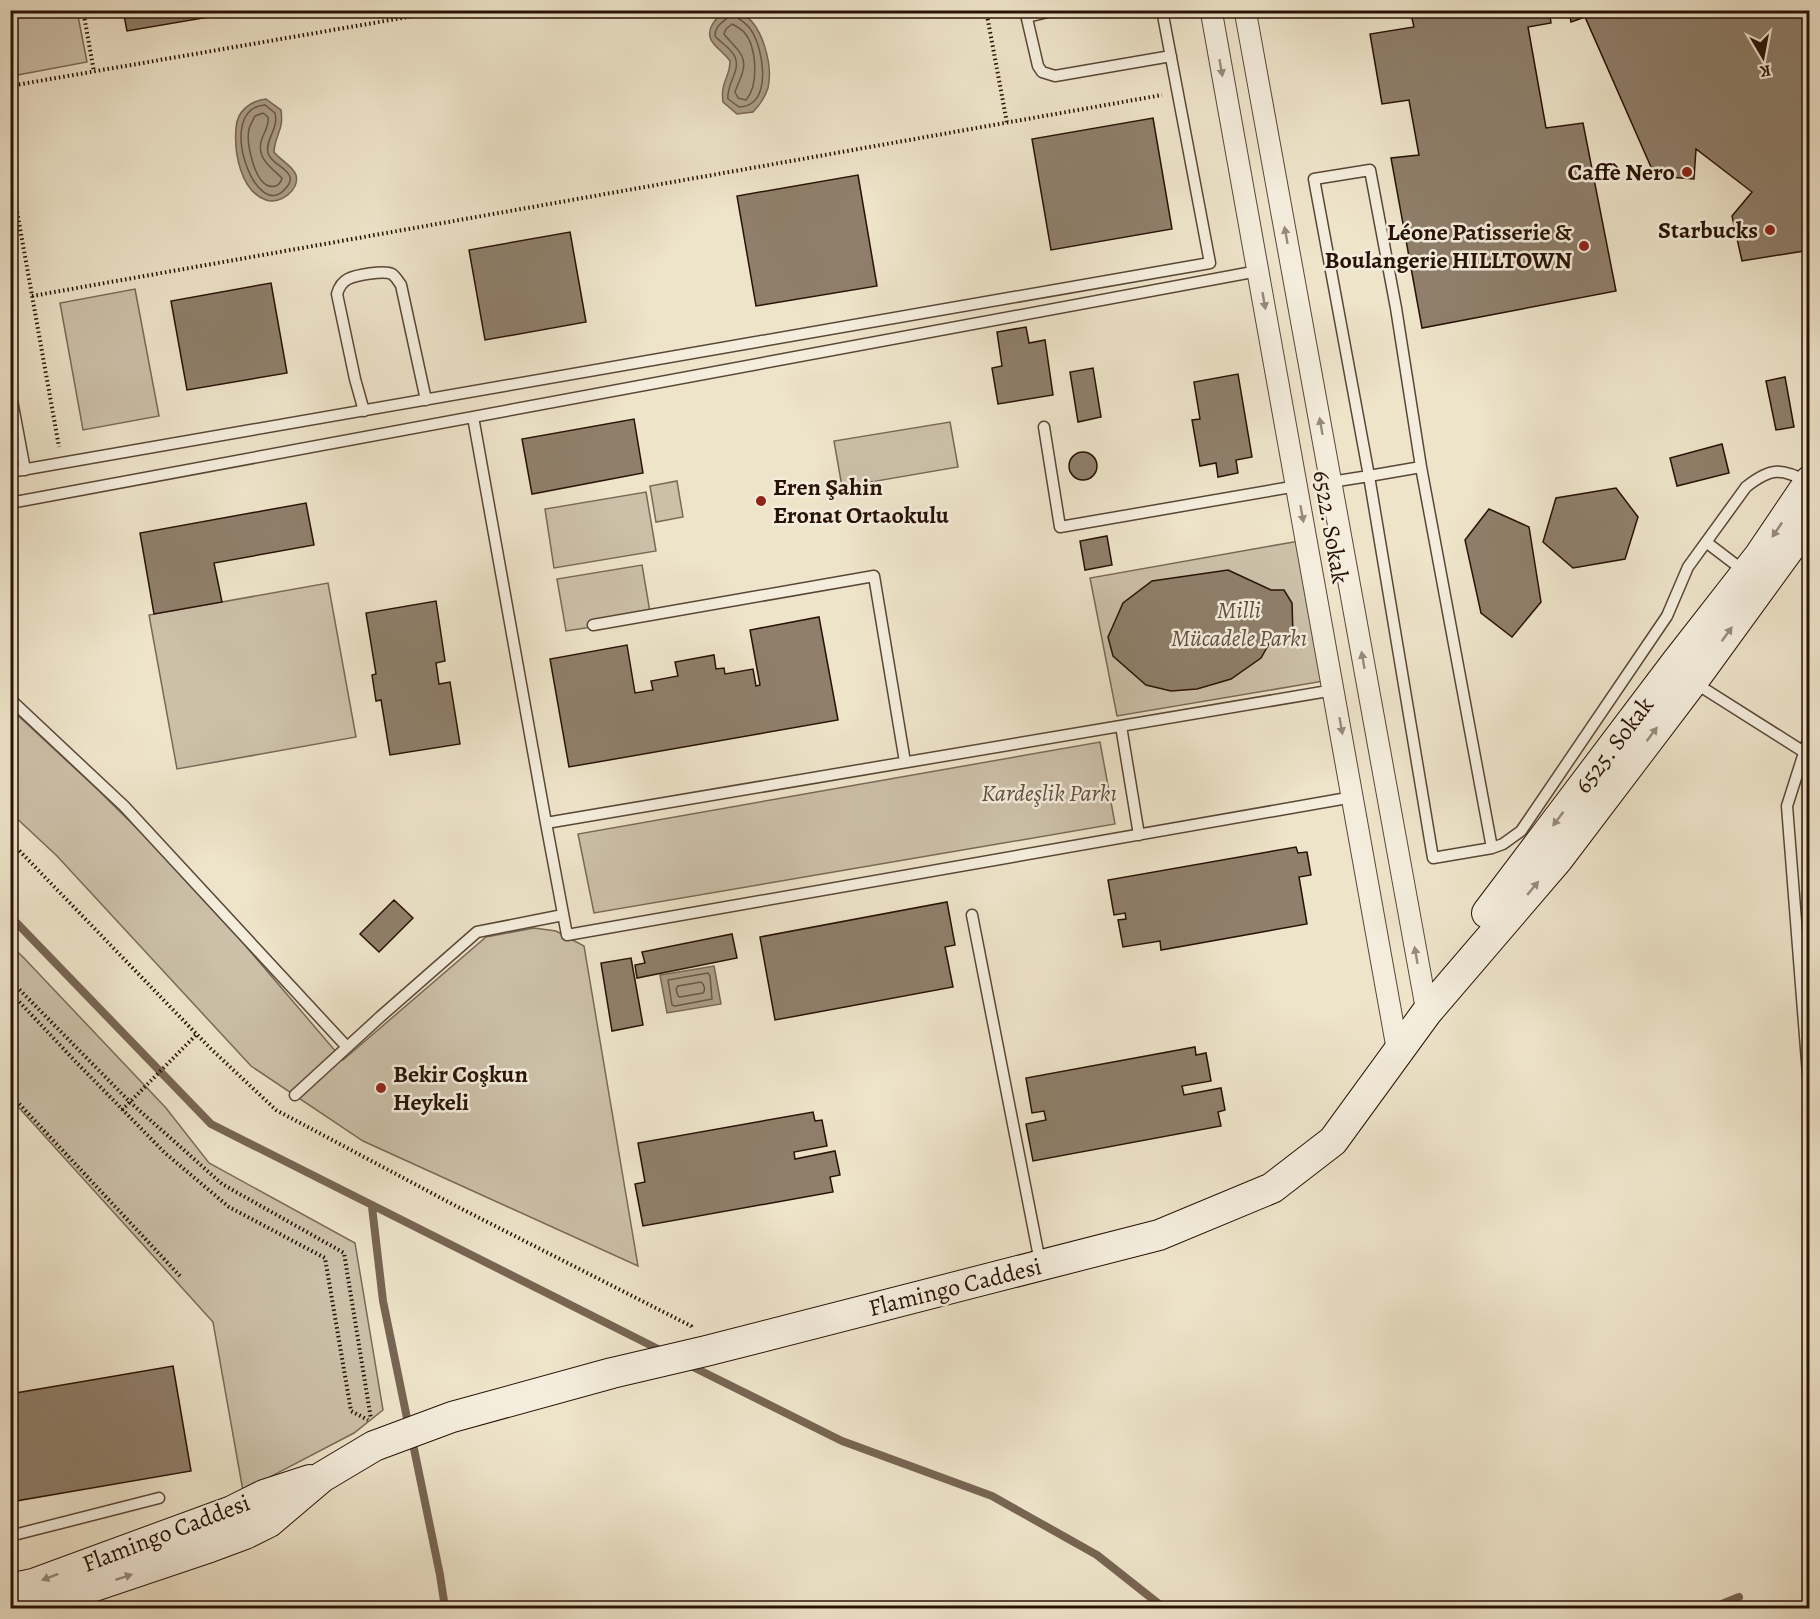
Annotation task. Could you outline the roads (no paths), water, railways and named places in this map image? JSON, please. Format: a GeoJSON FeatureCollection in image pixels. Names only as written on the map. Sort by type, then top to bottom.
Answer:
{"type":"FeatureCollection","features":[{"type":"Feature","properties":{"kind":"street","name":"6522. Sokak"},"geometry":{"type":"LineString","coordinates":[[1211,10],[1398,1053]]}},
{"type":"Feature","properties":{"kind":"street","name":"6522. Sokak"},"geometry":{"type":"LineString","coordinates":[[1245,10],[1427,1012]]}},
{"type":"Feature","properties":{"kind":"street","name":"6525. Sokak"},"geometry":{"type":"LineString","coordinates":[[1427,1012],[1435,986],[1468,938],[1667,673],[1760,555],[1809,482]]}},
{"type":"Feature","properties":{"kind":"street","name":"6525. Sokak"},"geometry":{"type":"LineString","coordinates":[[1398,1053],[1427,1012],[1558,859],[1693,681],[1809,520]]}},
{"type":"Feature","properties":{"kind":"street","name":"Flamingo Caddesi"},"geometry":{"type":"LineString","coordinates":[[29,1608],[210,1547],[269,1522],[373,1434],[452,1417],[612,1373],[1159,1235],[1272,1188],[1333,1141],[1398,1053]]}},
{"type":"Feature","properties":{"kind":"street","name":"Flamingo Caddesi"},"geometry":{"type":"LineString","coordinates":[[10,1589],[33,1584],[221,1515],[264,1495],[322,1477]]}},
{"type":"Feature","properties":{"kind":"lane"},"geometry":{"type":"LineString","coordinates":[[1056,10],[1026,14],[1038,66],[1048,75],[1055,76],[1171,56]]}},
{"type":"Feature","properties":{"kind":"lane"},"geometry":{"type":"LineString","coordinates":[[10,472],[1210,263],[1162,10]]}},
{"type":"Feature","properties":{"kind":"lane"},"geometry":{"type":"LineString","coordinates":[[1492,848],[1421,467],[1396,309],[1370,170],[1314,180],[1369,476],[1433,858],[1492,848],[1503,844],[1521,831],[1667,616],[1688,567],[1746,487],[1756,479],[1778,472],[1790,472],[1809,482]]}},
{"type":"Feature","properties":{"kind":"lane"},"geometry":{"type":"LineString","coordinates":[[10,503],[1258,271]]}},
{"type":"Feature","properties":{"kind":"lane"},"geometry":{"type":"LineString","coordinates":[[364,411],[337,294],[341,284],[348,279],[380,272],[393,274],[401,285],[426,400]]}},
{"type":"Feature","properties":{"kind":"lane"},"geometry":{"type":"LineString","coordinates":[[10,390],[25,470]]}},
{"type":"Feature","properties":{"kind":"lane"},"geometry":{"type":"LineString","coordinates":[[473,417],[567,935],[1353,797]]}},
{"type":"Feature","properties":{"kind":"lane"},"geometry":{"type":"LineString","coordinates":[[1044,427],[1060,527],[1297,486]]}},
{"type":"Feature","properties":{"kind":"lane"},"geometry":{"type":"LineString","coordinates":[[1331,483],[1421,467]]}},
{"type":"Feature","properties":{"kind":"lane"},"geometry":{"type":"LineString","coordinates":[[1706,542],[1746,573]]}},
{"type":"Feature","properties":{"kind":"lane"},"geometry":{"type":"LineString","coordinates":[[593,625],[874,576],[905,762]]}},
{"type":"Feature","properties":{"kind":"lane"},"geometry":{"type":"LineString","coordinates":[[1693,681],[1804,752]]}},
{"type":"Feature","properties":{"kind":"lane"},"geometry":{"type":"LineString","coordinates":[[546,823],[1334,690]]}},
{"type":"Feature","properties":{"kind":"lane"},"geometry":{"type":"LineString","coordinates":[[10,699],[124,806],[347,1047]]}},
{"type":"Feature","properties":{"kind":"lane"},"geometry":{"type":"LineString","coordinates":[[1121,726],[1139,835]]}},
{"type":"Feature","properties":{"kind":"lane"},"geometry":{"type":"LineString","coordinates":[[1809,734],[1787,806],[1809,1100]]}},
{"type":"Feature","properties":{"kind":"lane"},"geometry":{"type":"LineString","coordinates":[[295,1095],[477,932],[563,915]]}},
{"type":"Feature","properties":{"kind":"lane"},"geometry":{"type":"LineString","coordinates":[[972,915],[1041,1265]]}},
{"type":"Feature","properties":{"kind":"lane"},"geometry":{"type":"LineString","coordinates":[[10,1536],[159,1498]]}},
{"type":"Feature","properties":{"kind":"water"},"geometry":{"type":"Polygon","coordinates":[[[727,12],[739,12],[749,18],[765,46],[769,69],[768,88],[762,101],[753,112],[737,114],[723,102],[722,95],[730,61],[711,40],[710,31],[717,18],[727,12]]]}},
{"type":"Feature","properties":{"kind":"water"},"geometry":{"type":"Polygon","coordinates":[[[266,99],[281,110],[281,123],[274,152],[296,175],[292,191],[283,198],[271,201],[257,195],[250,188],[240,169],[236,148],[237,122],[242,112],[255,102],[266,99]]]}},
{"type":"Feature","properties":{"kind":"water"},"geometry":{"type":"Polygon","coordinates":[[[714,966],[721,1004],[667,1013],[660,975],[714,966]]]}},
{"type":"Feature","properties":{"kind":"waterway"},"geometry":{"type":"LineString","coordinates":[[10,916],[211,1124],[662,1351]]}},
{"type":"Feature","properties":{"kind":"waterway"},"geometry":{"type":"LineString","coordinates":[[372,1207],[383,1301],[409,1428]]}},
{"type":"Feature","properties":{"kind":"waterway"},"geometry":{"type":"LineString","coordinates":[[689,1365],[842,1441],[992,1496],[1097,1555],[1164,1608]]}},
{"type":"Feature","properties":{"kind":"waterway"},"geometry":{"type":"LineString","coordinates":[[412,1439],[445,1608]]}},
{"type":"Feature","properties":{"kind":"waterway"},"geometry":{"type":"LineString","coordinates":[[1712,1608],[1739,1597]]}},
{"type":"Feature","properties":{"kind":"place","name":"Caffè Nero"},"geometry":{"type":"Point","coordinates":[1687,172]}},
{"type":"Feature","properties":{"kind":"place","name":"Starbucks"},"geometry":{"type":"Point","coordinates":[1770,230]}},
{"type":"Feature","properties":{"kind":"place","name":"Léone Patisserie & Boulangerie HILLTOWN"},"geometry":{"type":"Point","coordinates":[1584,246]}},
{"type":"Feature","properties":{"kind":"place","name":"Eren Şahin Eronat Ortaokulu"},"geometry":{"type":"Point","coordinates":[761,501]}},
{"type":"Feature","properties":{"kind":"place","name":"Bekir Coşkun Heykeli"},"geometry":{"type":"Point","coordinates":[381,1088]}},
{"type":"Feature","properties":{"kind":"park label","name":"Milli Mücadele Parkı"},"geometry":{"type":"Point","coordinates":[1239,624]}},
{"type":"Feature","properties":{"kind":"park label","name":"Kardeşlik Parkı"},"geometry":{"type":"Point","coordinates":[1049,793]}}]}
